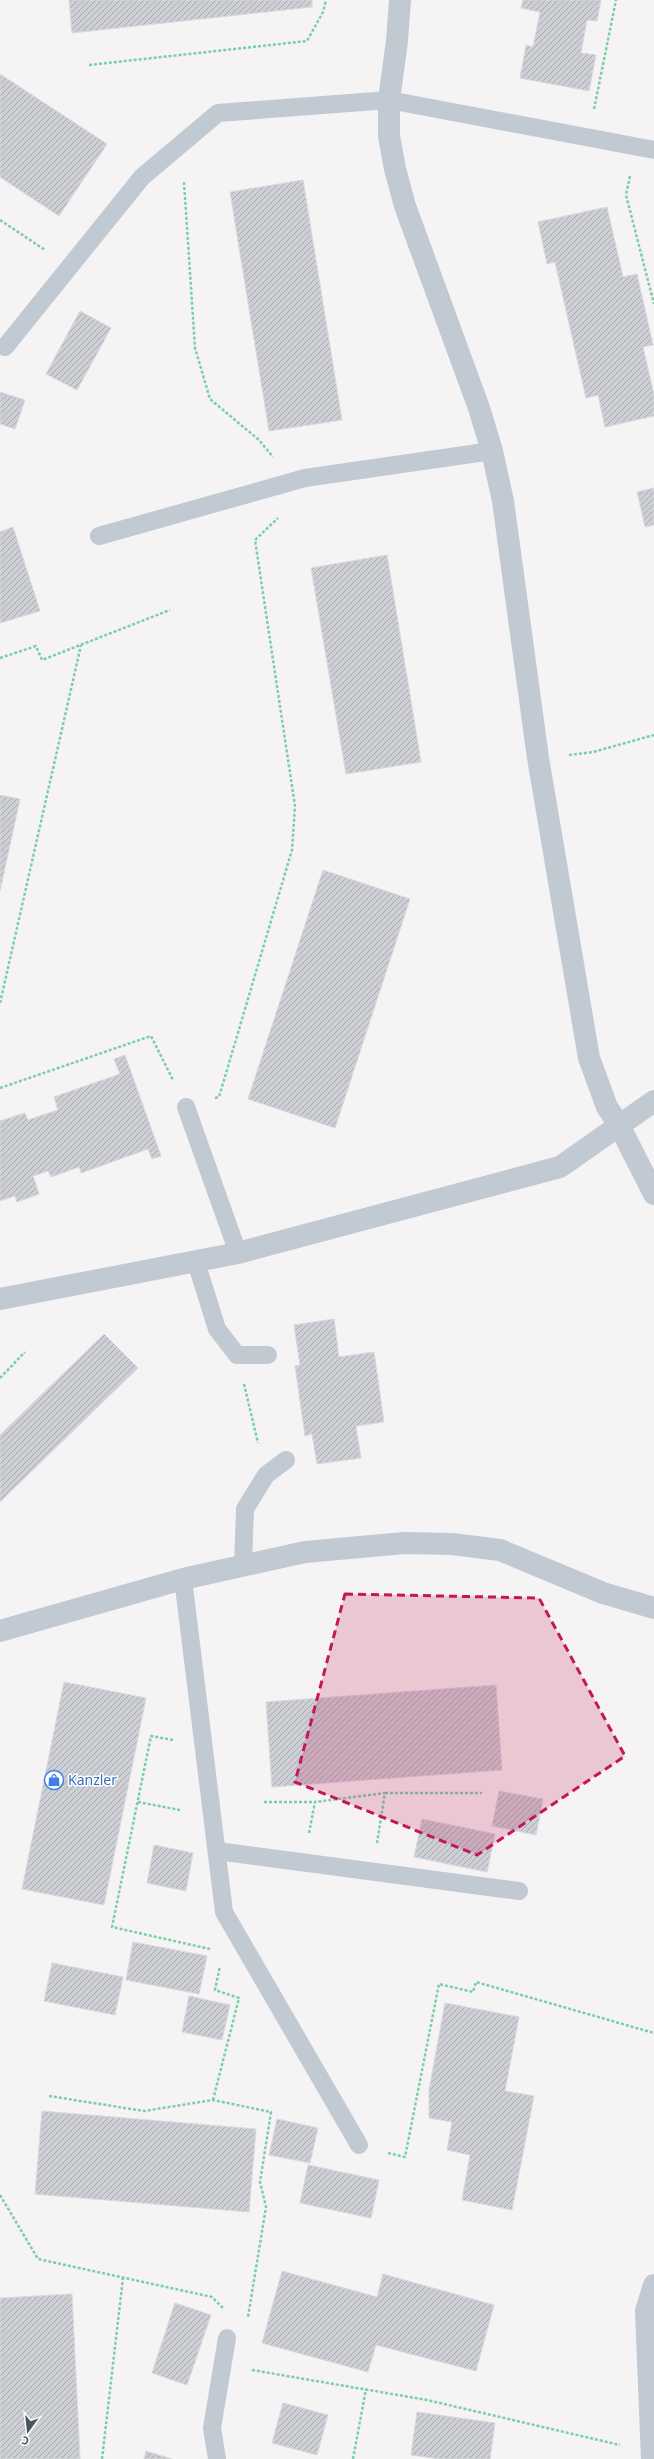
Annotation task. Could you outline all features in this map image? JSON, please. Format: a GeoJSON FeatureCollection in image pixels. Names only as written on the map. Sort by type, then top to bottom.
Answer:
{"type":"FeatureCollection","features":[{"type":"Feature","properties":{"kind":"street"},"geometry":{"type":"LineString","coordinates":[[400,0],[397,41],[389,100],[389,136],[395,169],[405,206],[479,408],[492,451],[503,501],[538,758],[590,1058],[607,1107],[619,1125],[654,1194]]}},
{"type":"Feature","properties":{"kind":"street"},"geometry":{"type":"LineString","coordinates":[[0,1299],[238,1254],[560,1167],[654,1101]]}},
{"type":"Feature","properties":{"kind":"street"},"geometry":{"type":"LineString","coordinates":[[0,1632],[183,1579],[305,1552],[404,1543],[452,1544],[500,1550],[603,1593],[654,1608]]}},
{"type":"Feature","properties":{"kind":"street"},"geometry":{"type":"LineString","coordinates":[[651,2456],[650,2316],[654,2285]]}},
{"type":"Feature","properties":{"kind":"lane"},"geometry":{"type":"LineString","coordinates":[[5,347],[142,177],[218,112],[389,100],[654,150]]}},
{"type":"Feature","properties":{"kind":"lane"},"geometry":{"type":"LineString","coordinates":[[99,536],[305,478],[492,451]]}},
{"type":"Feature","properties":{"kind":"lane"},"geometry":{"type":"LineString","coordinates":[[186,1106],[238,1254]]}},
{"type":"Feature","properties":{"kind":"lane"},"geometry":{"type":"LineString","coordinates":[[196,1262],[217,1329],[237,1355],[268,1355]]}},
{"type":"Feature","properties":{"kind":"lane"},"geometry":{"type":"LineString","coordinates":[[243,1566],[245,1509],[266,1475],[286,1460]]}},
{"type":"Feature","properties":{"kind":"lane"},"geometry":{"type":"LineString","coordinates":[[183,1579],[224,1912],[359,2145]]}},
{"type":"Feature","properties":{"kind":"lane"},"geometry":{"type":"LineString","coordinates":[[217,1851],[519,1891]]}},
{"type":"Feature","properties":{"kind":"lane"},"geometry":{"type":"LineString","coordinates":[[217,2459],[212,2428],[227,2338]]}},
{"type":"Feature","properties":{"kind":"path"},"geometry":{"type":"LineString","coordinates":[[89,65],[307,41],[323,12],[326,0]]}},
{"type":"Feature","properties":{"kind":"path"},"geometry":{"type":"LineString","coordinates":[[588,138],[616,0]]}},
{"type":"Feature","properties":{"kind":"path"},"geometry":{"type":"LineString","coordinates":[[0,1088],[151,1036],[186,1106],[219,1097],[292,850],[295,806],[255,540],[286,510],[276,460],[259,440],[210,399],[195,348],[181,144]]}},
{"type":"Feature","properties":{"kind":"path"},"geometry":{"type":"LineString","coordinates":[[636,147],[626,195],[654,304]]}},
{"type":"Feature","properties":{"kind":"path"},"geometry":{"type":"LineString","coordinates":[[0,220],[70,266]]}},
{"type":"Feature","properties":{"kind":"path"},"geometry":{"type":"LineString","coordinates":[[0,658],[36,646],[42,660],[170,610]]}},
{"type":"Feature","properties":{"kind":"path"},"geometry":{"type":"LineString","coordinates":[[0,1003],[81,645]]}},
{"type":"Feature","properties":{"kind":"path"},"geometry":{"type":"LineString","coordinates":[[538,758],[593,752],[654,734]]}},
{"type":"Feature","properties":{"kind":"path"},"geometry":{"type":"LineString","coordinates":[[0,1378],[25,1352]]}},
{"type":"Feature","properties":{"kind":"path"},"geometry":{"type":"LineString","coordinates":[[237,1355],[266,1475]]}},
{"type":"Feature","properties":{"kind":"path"},"geometry":{"type":"LineString","coordinates":[[204,1746],[151,1736],[112,1927],[215,1950]]}},
{"type":"Feature","properties":{"kind":"path"},"geometry":{"type":"LineString","coordinates":[[372,1872],[386,1793]]}},
{"type":"Feature","properties":{"kind":"path"},"geometry":{"type":"LineString","coordinates":[[264,1802],[316,1802],[386,1793],[482,1793]]}},
{"type":"Feature","properties":{"kind":"path"},"geometry":{"type":"LineString","coordinates":[[138,1802],[212,1816]]}},
{"type":"Feature","properties":{"kind":"path"},"geometry":{"type":"LineString","coordinates":[[303,1863],[316,1802]]}},
{"type":"Feature","properties":{"kind":"path"},"geometry":{"type":"LineString","coordinates":[[213,2100],[239,1998],[215,1990],[221,1960]]}},
{"type":"Feature","properties":{"kind":"path"},"geometry":{"type":"LineString","coordinates":[[359,2145],[405,2157],[439,1984],[473,1992],[476,1982],[654,2033]]}},
{"type":"Feature","properties":{"kind":"path"},"geometry":{"type":"LineString","coordinates":[[49,2096],[144,2111],[213,2100],[271,2112],[260,2182],[266,2207],[246,2331],[227,2338]]}},
{"type":"Feature","properties":{"kind":"path"},"geometry":{"type":"LineString","coordinates":[[0,2195],[38,2259],[212,2297],[227,2311]]}},
{"type":"Feature","properties":{"kind":"path"},"geometry":{"type":"LineString","coordinates":[[102,2459],[123,2278]]}},
{"type":"Feature","properties":{"kind":"path"},"geometry":{"type":"LineString","coordinates":[[223,2365],[427,2400],[651,2456]]}},
{"type":"Feature","properties":{"kind":"path"},"geometry":{"type":"LineString","coordinates":[[353,2459],[366,2389]]}},
{"type":"Feature","properties":{"kind":"highlighted area"},"geometry":{"type":"Polygon","coordinates":[[[345,1594],[539,1598],[625,1756],[477,1855],[295,1782],[345,1594]]]}},
{"type":"Feature","properties":{"kind":"building"},"geometry":{"type":"Polygon","coordinates":[[[69,0],[312,0],[312,7],[72,33],[69,0]]]}},
{"type":"Feature","properties":{"kind":"building"},"geometry":{"type":"Polygon","coordinates":[[[523,0],[601,0],[597,21],[587,20],[581,53],[596,55],[589,91],[520,78],[526,45],[533,47],[540,12],[521,8],[523,0]]]}},
{"type":"Feature","properties":{"kind":"building"},"geometry":{"type":"Polygon","coordinates":[[[0,74],[107,144],[59,216],[0,177],[0,74]]]}},
{"type":"Feature","properties":{"kind":"building"},"geometry":{"type":"Polygon","coordinates":[[[303,180],[342,420],[269,431],[230,192],[303,180]]]}},
{"type":"Feature","properties":{"kind":"building"},"geometry":{"type":"Polygon","coordinates":[[[607,207],[623,277],[637,274],[653,345],[643,347],[654,395],[654,416],[605,427],[598,395],[586,398],[555,262],[547,264],[538,222],[607,207]]]}},
{"type":"Feature","properties":{"kind":"building"},"geometry":{"type":"Polygon","coordinates":[[[80,311],[111,328],[77,390],[46,374],[80,311]]]}},
{"type":"Feature","properties":{"kind":"building"},"geometry":{"type":"Polygon","coordinates":[[[0,392],[25,400],[15,429],[0,424],[0,392]]]}},
{"type":"Feature","properties":{"kind":"building"},"geometry":{"type":"Polygon","coordinates":[[[654,488],[654,525],[645,527],[637,492],[654,488]]]}},
{"type":"Feature","properties":{"kind":"building"},"geometry":{"type":"Polygon","coordinates":[[[13,527],[40,611],[0,623],[0,532],[13,527]]]}},
{"type":"Feature","properties":{"kind":"building"},"geometry":{"type":"Polygon","coordinates":[[[387,555],[421,762],[346,774],[311,568],[387,555]]]}},
{"type":"Feature","properties":{"kind":"building"},"geometry":{"type":"Polygon","coordinates":[[[0,795],[20,799],[0,891],[0,795]]]}},
{"type":"Feature","properties":{"kind":"building"},"geometry":{"type":"Polygon","coordinates":[[[323,870],[410,899],[335,1128],[248,1099],[323,870]]]}},
{"type":"Feature","properties":{"kind":"building"},"geometry":{"type":"Polygon","coordinates":[[[125,1055],[161,1156],[152,1159],[148,1149],[81,1173],[79,1167],[51,1177],[48,1171],[33,1176],[39,1194],[17,1202],[15,1196],[0,1201],[0,1121],[25,1113],[28,1120],[58,1110],[54,1097],[120,1074],[114,1059],[125,1055]]]}},
{"type":"Feature","properties":{"kind":"building"},"geometry":{"type":"Polygon","coordinates":[[[334,1319],[339,1357],[374,1352],[384,1422],[356,1426],[361,1458],[317,1464],[312,1434],[305,1436],[295,1366],[300,1365],[294,1325],[334,1319]]]}},
{"type":"Feature","properties":{"kind":"building"},"geometry":{"type":"Polygon","coordinates":[[[104,1334],[138,1368],[0,1502],[0,1435],[104,1334]]]}},
{"type":"Feature","properties":{"kind":"building"},"geometry":{"type":"Polygon","coordinates":[[[64,1682],[146,1698],[104,1905],[22,1889],[64,1682]]]}},
{"type":"Feature","properties":{"kind":"building"},"geometry":{"type":"Polygon","coordinates":[[[496,1685],[502,1770],[272,1787],[266,1702],[496,1685]]]}},
{"type":"Feature","properties":{"kind":"building"},"geometry":{"type":"Polygon","coordinates":[[[499,1791],[543,1799],[536,1835],[492,1826],[499,1791]]]}},
{"type":"Feature","properties":{"kind":"building"},"geometry":{"type":"Polygon","coordinates":[[[422,1819],[495,1834],[487,1872],[414,1857],[422,1819]]]}},
{"type":"Feature","properties":{"kind":"building"},"geometry":{"type":"Polygon","coordinates":[[[154,1845],[193,1853],[186,1891],[147,1883],[154,1845]]]}},
{"type":"Feature","properties":{"kind":"building"},"geometry":{"type":"Polygon","coordinates":[[[133,1942],[207,1956],[199,1994],[126,1980],[133,1942]]]}},
{"type":"Feature","properties":{"kind":"building"},"geometry":{"type":"Polygon","coordinates":[[[52,1963],[123,1977],[115,2015],[44,2001],[52,1963]]]}},
{"type":"Feature","properties":{"kind":"building"},"geometry":{"type":"Polygon","coordinates":[[[189,1996],[230,2005],[222,2040],[182,2032],[189,1996]]]}},
{"type":"Feature","properties":{"kind":"building"},"geometry":{"type":"Polygon","coordinates":[[[445,2003],[519,2017],[505,2091],[534,2096],[512,2210],[462,2200],[470,2155],[447,2150],[452,2122],[429,2118],[429,2090],[445,2003]]]}},
{"type":"Feature","properties":{"kind":"building"},"geometry":{"type":"Polygon","coordinates":[[[42,2111],[256,2129],[249,2212],[35,2194],[42,2111]]]}},
{"type":"Feature","properties":{"kind":"building"},"geometry":{"type":"Polygon","coordinates":[[[277,2119],[318,2128],[310,2163],[269,2155],[277,2119]]]}},
{"type":"Feature","properties":{"kind":"building"},"geometry":{"type":"Polygon","coordinates":[[[308,2165],[379,2180],[371,2218],[300,2203],[308,2165]]]}},
{"type":"Feature","properties":{"kind":"building"},"geometry":{"type":"Polygon","coordinates":[[[282,2271],[377,2297],[383,2274],[494,2305],[476,2371],[376,2345],[368,2372],[262,2343],[282,2271]]]}},
{"type":"Feature","properties":{"kind":"building"},"geometry":{"type":"Polygon","coordinates":[[[72,2294],[80,2459],[0,2459],[0,2298],[72,2294]]]}},
{"type":"Feature","properties":{"kind":"building"},"geometry":{"type":"Polygon","coordinates":[[[175,2303],[211,2315],[187,2385],[152,2373],[175,2303]]]}},
{"type":"Feature","properties":{"kind":"building"},"geometry":{"type":"Polygon","coordinates":[[[283,2403],[328,2415],[317,2455],[272,2443],[283,2403]]]}},
{"type":"Feature","properties":{"kind":"building"},"geometry":{"type":"Polygon","coordinates":[[[417,2412],[495,2423],[490,2459],[440,2459],[411,2455],[417,2412]]]}},
{"type":"Feature","properties":{"kind":"building"},"geometry":{"type":"Polygon","coordinates":[[[146,2451],[172,2459],[144,2459],[146,2451]]]}},
{"type":"Feature","properties":{"kind":"place","name":"Kanzler"},"geometry":{"type":"Point","coordinates":[54,1780]}}]}
